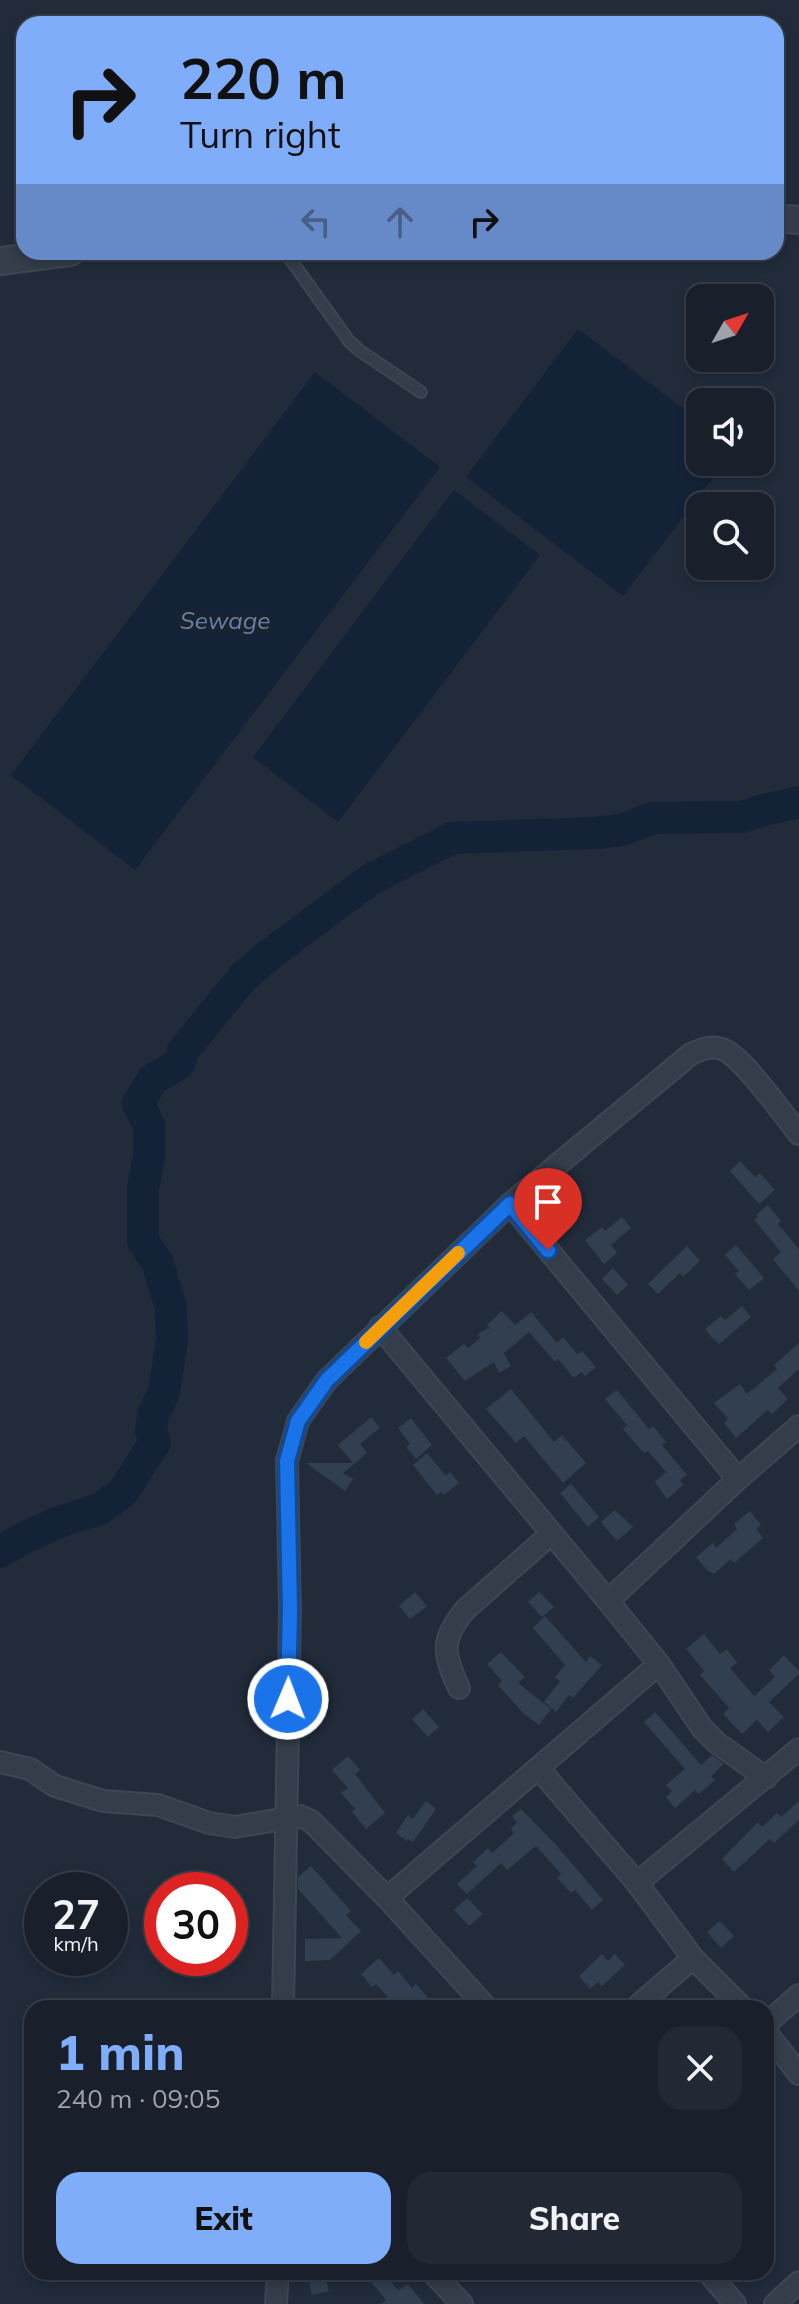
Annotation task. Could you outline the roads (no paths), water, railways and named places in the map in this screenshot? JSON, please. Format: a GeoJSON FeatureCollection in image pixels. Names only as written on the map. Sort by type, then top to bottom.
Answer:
{"type":"FeatureCollection","features":[{"type":"Feature","properties":{"kind":"street"},"geometry":{"type":"LineString","coordinates":[[283,2000],[290,1610],[287,1461],[298,1421],[327,1380],[510,1204],[691,1054],[707,1047],[723,1049],[738,1060],[799,1134]]}},
{"type":"Feature","properties":{"kind":"street"},"geometry":{"type":"LineString","coordinates":[[510,1204],[738,1479]]}},
{"type":"Feature","properties":{"kind":"street"},"geometry":{"type":"LineString","coordinates":[[380,1327],[659,1664],[702,1728],[717,1743],[766,1778]]}},
{"type":"Feature","properties":{"kind":"street"},"geometry":{"type":"LineString","coordinates":[[608,1601],[738,1479],[795,1437]]}},
{"type":"Feature","properties":{"kind":"street"},"geometry":{"type":"LineString","coordinates":[[459,1688],[447,1662],[446,1646],[455,1621],[551,1534]]}},
{"type":"Feature","properties":{"kind":"street"},"geometry":{"type":"LineString","coordinates":[[387,1898],[659,1664]]}},
{"type":"Feature","properties":{"kind":"street"},"geometry":{"type":"LineString","coordinates":[[637,1883],[799,1749]]}},
{"type":"Feature","properties":{"kind":"street"},"geometry":{"type":"LineString","coordinates":[[0,1762],[30,1769],[55,1786],[103,1801],[158,1805],[209,1823],[235,1827],[300,1816],[311,1821],[387,1898],[480,2000]]}},
{"type":"Feature","properties":{"kind":"street"},"geometry":{"type":"LineString","coordinates":[[539,1769],[637,1883],[693,1958],[735,2000]]}},
{"type":"Feature","properties":{"kind":"street"},"geometry":{"type":"LineString","coordinates":[[644,2000],[693,1958]]}},
{"type":"Feature","properties":{"kind":"street"},"geometry":{"type":"LineString","coordinates":[[774,2017],[799,1995]]}},
{"type":"Feature","properties":{"kind":"street"},"geometry":{"type":"LineString","coordinates":[[774,2042],[799,2074]]}},
{"type":"Feature","properties":{"kind":"street"},"geometry":{"type":"LineString","coordinates":[[276,2304],[278,2280]]}},
{"type":"Feature","properties":{"kind":"street"},"geometry":{"type":"LineString","coordinates":[[440,2280],[462,2304]]}},
{"type":"Feature","properties":{"kind":"street"},"geometry":{"type":"LineString","coordinates":[[715,2280],[735,2304]]}},
{"type":"Feature","properties":{"kind":"street"},"geometry":{"type":"LineString","coordinates":[[775,2304],[799,2282]]}},
{"type":"Feature","properties":{"kind":"lane"},"geometry":{"type":"LineString","coordinates":[[291,260],[349,341],[421,392]]}},
{"type":"Feature","properties":{"kind":"water"},"geometry":{"type":"Polygon","coordinates":[[[578,329],[686,410],[686,476],[714,476],[702,492],[686,492],[686,513],[623,596],[466,477],[578,329]]]}},
{"type":"Feature","properties":{"kind":"water","name":"Sewage"},"geometry":{"type":"Polygon","coordinates":[[[315,372],[440,467],[135,870],[11,775],[315,372]]]}},
{"type":"Feature","properties":{"kind":"water","name":"Sewage"},"geometry":{"type":"Polygon","coordinates":[[[454,490],[540,555],[338,822],[253,757],[454,490]]]}},
{"type":"Feature","properties":{"kind":"waterway"},"geometry":{"type":"LineString","coordinates":[[0,1552],[59,1522],[100,1509],[123,1492],[155,1442],[151,1431],[153,1415],[164,1392],[172,1340],[171,1307],[157,1262],[143,1241],[143,1188],[149,1156],[149,1125],[138,1103],[153,1079],[179,1064],[183,1051],[244,976],[371,879],[452,838],[596,833],[622,830],[653,818],[743,817],[799,802]]}}]}
